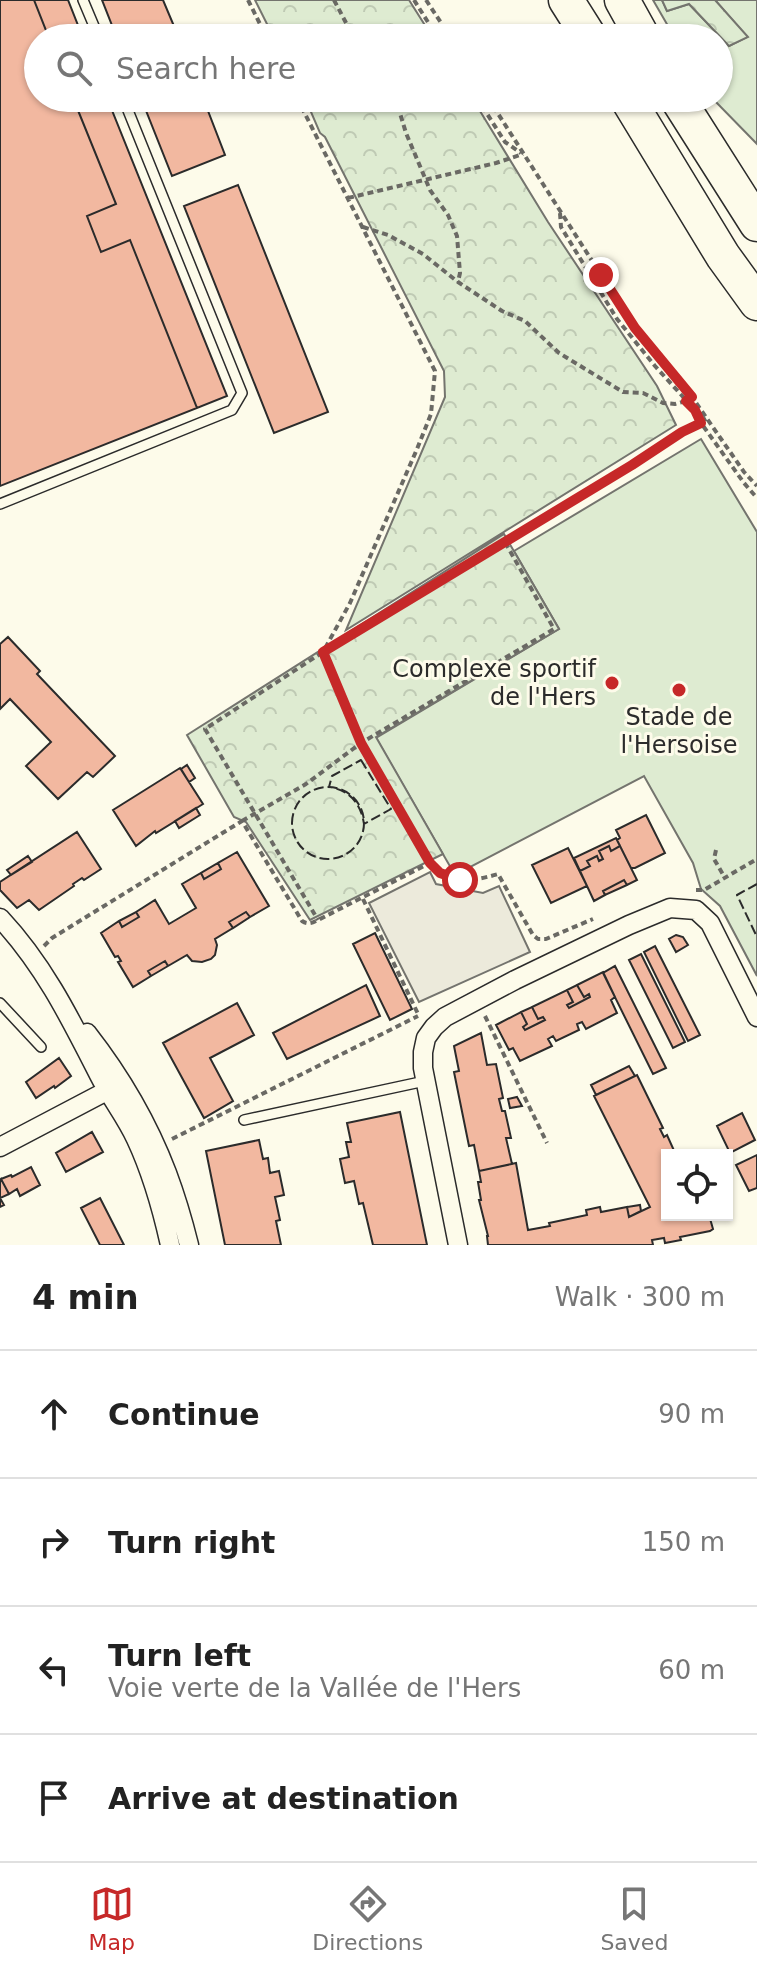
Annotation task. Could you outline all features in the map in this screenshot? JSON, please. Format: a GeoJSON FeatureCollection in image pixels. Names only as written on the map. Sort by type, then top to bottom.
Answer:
{"type":"FeatureCollection","features":[{"type":"Feature","properties":{"kind":"highway"},"geometry":{"type":"LineString","coordinates":[[566,0],[582,24]]}},
{"type":"Feature","properties":{"kind":"highway"},"geometry":{"type":"LineString","coordinates":[[573,0],[584,24]]}},
{"type":"Feature","properties":{"kind":"highway"},"geometry":{"type":"LineString","coordinates":[[622,0],[635,24]]}},
{"type":"Feature","properties":{"kind":"highway"},"geometry":{"type":"LineString","coordinates":[[636,112],[723,256],[757,303]]}},
{"type":"Feature","properties":{"kind":"highway"},"geometry":{"type":"LineString","coordinates":[[686,112],[757,224]]}},
{"type":"Feature","properties":{"kind":"street"},"geometry":{"type":"LineString","coordinates":[[458,1245],[425,1081],[423,1052],[426,1038],[445,1017],[629,925],[670,908],[682,908],[696,910],[710,923],[757,1017]]}},
{"type":"Feature","properties":{"kind":"street"},"geometry":{"type":"LineString","coordinates":[[0,918],[8,940],[32,955],[114,1087],[148,1130],[167,1172],[189,1245]]}},
{"type":"Feature","properties":{"kind":"street"},"geometry":{"type":"LineString","coordinates":[[0,1147],[114,1087]]}},
{"type":"Feature","properties":{"kind":"street"},"geometry":{"type":"LineString","coordinates":[[114,1087],[147,1163],[170,1245]]}},
{"type":"Feature","properties":{"kind":"lane"},"geometry":{"type":"LineString","coordinates":[[83,0],[93,24]]}},
{"type":"Feature","properties":{"kind":"lane"},"geometry":{"type":"LineString","coordinates":[[0,504],[232,410],[242,393],[129,112]]}},
{"type":"Feature","properties":{"kind":"lane"},"geometry":{"type":"LineString","coordinates":[[0,1003],[41,1047]]}},
{"type":"Feature","properties":{"kind":"lane"},"geometry":{"type":"LineString","coordinates":[[244,1120],[425,1081]]}},
{"type":"Feature","properties":{"kind":"path"},"geometry":{"type":"LineString","coordinates":[[248,0],[260,24]]}},
{"type":"Feature","properties":{"kind":"path"},"geometry":{"type":"LineString","coordinates":[[334,0],[347,24]]}},
{"type":"Feature","properties":{"kind":"path"},"geometry":{"type":"LineString","coordinates":[[414,0],[429,24]]}},
{"type":"Feature","properties":{"kind":"path"},"geometry":{"type":"LineString","coordinates":[[426,0],[442,24]]}},
{"type":"Feature","properties":{"kind":"path"},"geometry":{"type":"LineString","coordinates":[[304,112],[435,371],[431,414],[350,603],[323,652]]}},
{"type":"Feature","properties":{"kind":"path"},"geometry":{"type":"LineString","coordinates":[[400,112],[430,190],[448,215],[457,236],[458,282]]}},
{"type":"Feature","properties":{"kind":"path"},"geometry":{"type":"LineString","coordinates":[[486,112],[505,142],[523,154]]}},
{"type":"Feature","properties":{"kind":"path"},"geometry":{"type":"LineString","coordinates":[[497,112],[635,328],[692,397],[757,486]]}},
{"type":"Feature","properties":{"kind":"path"},"geometry":{"type":"LineString","coordinates":[[348,198],[523,154]]}},
{"type":"Feature","properties":{"kind":"path"},"geometry":{"type":"LineString","coordinates":[[560,212],[561,227],[617,319],[695,410],[701,423],[757,498]]}},
{"type":"Feature","properties":{"kind":"path"},"geometry":{"type":"LineString","coordinates":[[363,227],[388,235],[423,254],[502,311],[525,321],[559,353],[623,392],[643,393],[663,403],[675,404],[692,397]]}},
{"type":"Feature","properties":{"kind":"path"},"geometry":{"type":"LineString","coordinates":[[318,920],[205,729],[323,652],[707,418]]}},
{"type":"Feature","properties":{"kind":"path"},"geometry":{"type":"LineString","coordinates":[[41,948],[52,938],[306,784],[361,743],[554,629],[505,542]]}},
{"type":"Feature","properties":{"kind":"path"},"geometry":{"type":"LineString","coordinates":[[323,652],[361,743],[430,863],[440,873],[460,880],[482,879],[498,874],[538,939],[546,939],[600,916]]}},
{"type":"Feature","properties":{"kind":"path"},"geometry":{"type":"LineString","coordinates":[[306,784],[310,792]]}},
{"type":"Feature","properties":{"kind":"path"},"geometry":{"type":"LineString","coordinates":[[242,821],[302,921],[312,923],[430,863]]}},
{"type":"Feature","properties":{"kind":"path"},"geometry":{"type":"LineString","coordinates":[[716,850],[714,859],[725,878]]}},
{"type":"Feature","properties":{"kind":"path"},"geometry":{"type":"LineString","coordinates":[[693,890],[704,890],[757,859]]}},
{"type":"Feature","properties":{"kind":"path"},"geometry":{"type":"LineString","coordinates":[[363,899],[419,1016]]}},
{"type":"Feature","properties":{"kind":"path"},"geometry":{"type":"LineString","coordinates":[[477,1000],[547,1143]]}},
{"type":"Feature","properties":{"kind":"path"},"geometry":{"type":"LineString","coordinates":[[163,1144],[430,1010]]}},
{"type":"Feature","properties":{"kind":"green space"},"geometry":{"type":"Polygon","coordinates":[[[255,0],[409,0],[424,24],[267,24],[255,0]]]}},
{"type":"Feature","properties":{"kind":"green space"},"geometry":{"type":"Polygon","coordinates":[[[653,0],[662,0],[667,11],[689,4],[708,24],[667,24],[653,0]]]}},
{"type":"Feature","properties":{"kind":"green space"},"geometry":{"type":"Polygon","coordinates":[[[662,0],[715,0],[748,37],[733,44],[733,24],[708,24],[689,4],[667,11],[662,0]]]}},
{"type":"Feature","properties":{"kind":"green space"},"geometry":{"type":"Polygon","coordinates":[[[715,0],[757,0],[757,144],[726,112],[733,112],[733,44],[747,37],[715,0]]]}},
{"type":"Feature","properties":{"kind":"green space"},"geometry":{"type":"Polygon","coordinates":[[[311,112],[481,112],[548,222],[657,386],[676,425],[346,630],[445,397],[444,371],[325,137],[320,133],[311,112]]]}},
{"type":"Feature","properties":{"kind":"green space","name":"Complexe sportif de l'Hers"},"geometry":{"type":"Polygon","coordinates":[[[701,439],[757,532],[757,976],[720,906],[701,889],[693,863],[644,776],[455,875],[376,738],[559,629],[514,551],[701,439]]]}},
{"type":"Feature","properties":{"kind":"green space"},"geometry":{"type":"Polygon","coordinates":[[[504,534],[559,629],[376,737],[443,854],[310,920],[246,822],[234,817],[187,735],[504,534]]]}},
{"type":"Feature","properties":{"kind":"shaded area"},"geometry":{"type":"Polygon","coordinates":[[[430,872],[436,884],[483,893],[499,886],[530,952],[419,1002],[369,903],[430,872]]]}},
{"type":"Feature","properties":{"kind":"building"},"geometry":{"type":"Polygon","coordinates":[[[0,0],[34,0],[43,24],[24,24],[24,112],[79,112],[116,204],[87,216],[101,252],[130,240],[197,408],[0,486],[0,0]]]}},
{"type":"Feature","properties":{"kind":"building"},"geometry":{"type":"Polygon","coordinates":[[[34,0],[68,0],[77,24],[43,24],[34,0]]]}},
{"type":"Feature","properties":{"kind":"building"},"geometry":{"type":"Polygon","coordinates":[[[102,0],[163,0],[173,24],[111,24],[102,0]]]}},
{"type":"Feature","properties":{"kind":"building"},"geometry":{"type":"Polygon","coordinates":[[[79,112],[113,112],[227,396],[197,408],[130,240],[101,252],[87,216],[116,204],[79,112]]]}},
{"type":"Feature","properties":{"kind":"building"},"geometry":{"type":"Polygon","coordinates":[[[147,112],[208,112],[225,155],[172,176],[147,112]]]}},
{"type":"Feature","properties":{"kind":"building"},"geometry":{"type":"Polygon","coordinates":[[[238,185],[328,412],[274,433],[184,206],[238,185]]]}},
{"type":"Feature","properties":{"kind":"building"},"geometry":{"type":"Polygon","coordinates":[[[8,637],[40,671],[37,674],[115,756],[93,777],[87,772],[58,799],[26,766],[51,742],[10,699],[0,709],[0,644],[8,637]]]}},
{"type":"Feature","properties":{"kind":"building"},"geometry":{"type":"Polygon","coordinates":[[[187,765],[195,778],[189,782],[181,769],[187,765]]]}},
{"type":"Feature","properties":{"kind":"building"},"geometry":{"type":"Polygon","coordinates":[[[180,768],[203,804],[155,831],[136,846],[113,810],[180,768]]]}},
{"type":"Feature","properties":{"kind":"building"},"geometry":{"type":"Polygon","coordinates":[[[196,808],[200,815],[179,828],[175,821],[196,808]]]}},
{"type":"Feature","properties":{"kind":"building"},"geometry":{"type":"Polygon","coordinates":[[[646,815],[665,853],[631,868],[617,840],[620,838],[616,830],[646,815]]]}},
{"type":"Feature","properties":{"kind":"building"},"geometry":{"type":"Polygon","coordinates":[[[77,832],[101,869],[84,880],[82,878],[39,910],[29,900],[17,908],[0,890],[0,882],[77,832]]]}},
{"type":"Feature","properties":{"kind":"building"},"geometry":{"type":"Polygon","coordinates":[[[616,838],[620,846],[611,851],[609,846],[599,851],[603,859],[599,861],[597,856],[587,861],[590,866],[580,871],[574,858],[616,838]]]}},
{"type":"Feature","properties":{"kind":"building"},"geometry":{"type":"Polygon","coordinates":[[[609,846],[611,851],[620,846],[637,880],[627,885],[624,880],[603,891],[605,895],[594,901],[580,871],[590,866],[587,861],[597,856],[599,861],[603,859],[599,851],[609,846]]]}},
{"type":"Feature","properties":{"kind":"building"},"geometry":{"type":"Polygon","coordinates":[[[568,848],[587,886],[551,903],[532,865],[568,848]]]}},
{"type":"Feature","properties":{"kind":"building"},"geometry":{"type":"Polygon","coordinates":[[[237,852],[269,906],[250,917],[246,912],[229,922],[233,928],[215,939],[215,955],[211,959],[192,961],[187,955],[168,966],[165,961],[148,971],[151,976],[133,987],[118,962],[121,961],[118,956],[115,957],[101,933],[119,921],[122,927],[139,917],[136,912],[155,900],[169,924],[196,908],[182,884],[201,873],[204,879],[221,869],[218,863],[237,852]]]}},
{"type":"Feature","properties":{"kind":"building"},"geometry":{"type":"Polygon","coordinates":[[[28,856],[32,862],[11,875],[7,870],[28,856]]]}},
{"type":"Feature","properties":{"kind":"building"},"geometry":{"type":"Polygon","coordinates":[[[218,863],[221,869],[204,879],[201,873],[218,863]]]}},
{"type":"Feature","properties":{"kind":"building"},"geometry":{"type":"Polygon","coordinates":[[[624,880],[627,885],[605,895],[603,891],[624,880]]]}},
{"type":"Feature","properties":{"kind":"building"},"geometry":{"type":"Polygon","coordinates":[[[136,912],[139,917],[122,927],[119,921],[136,912]]]}},
{"type":"Feature","properties":{"kind":"building"},"geometry":{"type":"Polygon","coordinates":[[[246,912],[250,917],[233,928],[229,922],[246,912]]]}},
{"type":"Feature","properties":{"kind":"building"},"geometry":{"type":"Polygon","coordinates":[[[375,933],[412,1009],[390,1020],[353,944],[375,933]]]}},
{"type":"Feature","properties":{"kind":"building"},"geometry":{"type":"Polygon","coordinates":[[[676,935],[683,937],[688,945],[676,952],[669,939],[676,935]]]}},
{"type":"Feature","properties":{"kind":"building"},"geometry":{"type":"Polygon","coordinates":[[[655,946],[700,1035],[688,1041],[644,952],[655,946]]]}},
{"type":"Feature","properties":{"kind":"building"},"geometry":{"type":"Polygon","coordinates":[[[641,954],[685,1042],[673,1048],[629,960],[641,954]]]}},
{"type":"Feature","properties":{"kind":"building"},"geometry":{"type":"Polygon","coordinates":[[[165,961],[168,966],[151,976],[148,971],[165,961]]]}},
{"type":"Feature","properties":{"kind":"building"},"geometry":{"type":"Polygon","coordinates":[[[615,966],[666,1068],[653,1074],[603,973],[615,966]]]}},
{"type":"Feature","properties":{"kind":"building"},"geometry":{"type":"Polygon","coordinates":[[[603,972],[615,997],[611,1000],[617,1013],[586,1029],[582,1022],[577,1024],[579,1030],[556,1041],[553,1036],[548,1039],[552,1046],[520,1061],[513,1048],[509,1050],[496,1025],[521,1012],[527,1024],[523,1027],[525,1030],[545,1020],[543,1017],[538,1019],[532,1007],[567,990],[573,1002],[567,1005],[569,1008],[590,997],[589,994],[584,997],[577,985],[603,972]]]}},
{"type":"Feature","properties":{"kind":"building"},"geometry":{"type":"Polygon","coordinates":[[[366,985],[380,1016],[287,1059],[273,1033],[366,985]]]}},
{"type":"Feature","properties":{"kind":"building"},"geometry":{"type":"Polygon","coordinates":[[[577,985],[584,997],[589,994],[590,997],[569,1008],[567,1005],[573,1002],[567,990],[577,985]]]}},
{"type":"Feature","properties":{"kind":"building"},"geometry":{"type":"Polygon","coordinates":[[[237,1003],[254,1035],[210,1058],[233,1101],[204,1118],[163,1043],[237,1003]]]}},
{"type":"Feature","properties":{"kind":"building"},"geometry":{"type":"Polygon","coordinates":[[[532,1007],[538,1019],[543,1017],[545,1020],[525,1030],[523,1027],[527,1024],[521,1012],[532,1007]]]}},
{"type":"Feature","properties":{"kind":"building"},"geometry":{"type":"Polygon","coordinates":[[[481,1033],[487,1065],[496,1064],[503,1098],[499,1099],[511,1138],[506,1138],[512,1164],[479,1171],[474,1145],[469,1146],[454,1072],[459,1071],[454,1046],[481,1033]]]}},
{"type":"Feature","properties":{"kind":"building"},"geometry":{"type":"Polygon","coordinates":[[[59,1058],[71,1076],[36,1098],[26,1082],[59,1058]]]}},
{"type":"Feature","properties":{"kind":"building"},"geometry":{"type":"Polygon","coordinates":[[[629,1066],[635,1076],[596,1095],[591,1085],[629,1066]]]}},
{"type":"Feature","properties":{"kind":"building"},"geometry":{"type":"Polygon","coordinates":[[[637,1075],[663,1128],[660,1129],[664,1137],[667,1135],[673,1149],[661,1149],[661,1221],[711,1221],[713,1229],[665,1243],[664,1238],[652,1240],[653,1245],[488,1245],[479,1200],[479,1171],[516,1163],[528,1230],[587,1215],[586,1210],[600,1207],[601,1212],[627,1207],[629,1217],[650,1207],[594,1096],[637,1075]]]}},
{"type":"Feature","properties":{"kind":"building"},"geometry":{"type":"Polygon","coordinates":[[[517,1097],[522,1106],[510,1108],[508,1099],[517,1097]]]}},
{"type":"Feature","properties":{"kind":"building"},"geometry":{"type":"Polygon","coordinates":[[[400,1112],[427,1245],[373,1245],[354,1181],[345,1183],[340,1159],[349,1157],[346,1142],[351,1142],[347,1123],[400,1112]]]}},
{"type":"Feature","properties":{"kind":"building"},"geometry":{"type":"Polygon","coordinates":[[[742,1113],[755,1140],[733,1151],[728,1149],[717,1126],[742,1113]]]}},
{"type":"Feature","properties":{"kind":"building"},"geometry":{"type":"Polygon","coordinates":[[[92,1132],[103,1152],[66,1172],[56,1153],[92,1132]]]}},
{"type":"Feature","properties":{"kind":"building"},"geometry":{"type":"Polygon","coordinates":[[[259,1140],[263,1159],[268,1158],[270,1173],[279,1171],[284,1195],[275,1197],[281,1245],[225,1245],[206,1151],[259,1140]]]}},
{"type":"Feature","properties":{"kind":"building"},"geometry":{"type":"Polygon","coordinates":[[[757,1155],[757,1188],[749,1191],[736,1165],[757,1155]]]}},
{"type":"Feature","properties":{"kind":"building"},"geometry":{"type":"Polygon","coordinates":[[[31,1167],[40,1185],[20,1196],[17,1189],[9,1194],[1,1179],[31,1167]]]}},
{"type":"Feature","properties":{"kind":"building"},"geometry":{"type":"Polygon","coordinates":[[[1,1179],[9,1194],[0,1198],[0,1180],[1,1179]]]}},
{"type":"Feature","properties":{"kind":"building"},"geometry":{"type":"Polygon","coordinates":[[[100,1198],[124,1245],[100,1245],[81,1208],[100,1198]]]}},
{"type":"Feature","properties":{"kind":"building"},"geometry":{"type":"Polygon","coordinates":[[[640,1205],[641,1211],[629,1217],[627,1207],[640,1205]]]}},
{"type":"Feature","properties":{"kind":"fence"},"geometry":{"type":"LineString","coordinates":[[361,760],[391,809],[364,824],[353,799],[343,791],[329,787],[332,776],[361,760]]}},
{"type":"Feature","properties":{"kind":"fence"},"geometry":{"type":"LineString","coordinates":[[328,787],[348,793],[358,803],[364,823],[358,843],[348,853],[328,859],[308,853],[298,843],[292,823],[298,803],[308,793],[328,787]]}},
{"type":"Feature","properties":{"kind":"fence"},"geometry":{"type":"LineString","coordinates":[[757,884],[737,895],[757,937]]}},
{"type":"Feature","properties":{"kind":"place","name":"Complexe sportif de l'Hers"},"geometry":{"type":"Point","coordinates":[612,683]}},
{"type":"Feature","properties":{"kind":"place","name":"Stade de l'Hersoise"},"geometry":{"type":"Point","coordinates":[679,690]}},
{"type":"Feature","properties":{"kind":"route"},"geometry":{"type":"LineString","coordinates":[[460,880],[440,873],[430,863],[361,743],[323,652],[701,423],[686,401],[692,397],[635,328],[601,275]]}}]}
